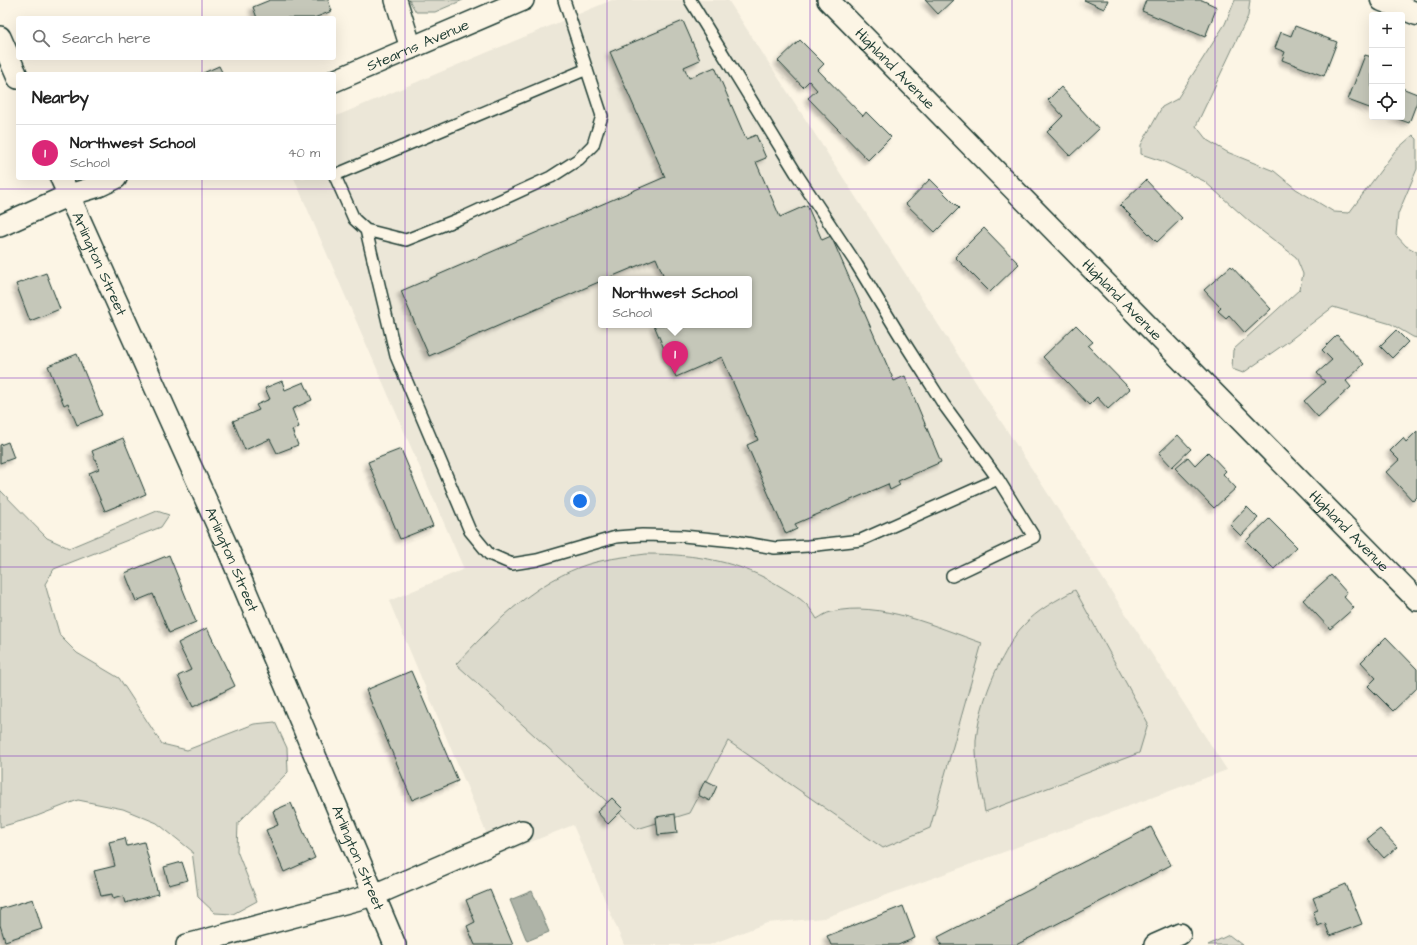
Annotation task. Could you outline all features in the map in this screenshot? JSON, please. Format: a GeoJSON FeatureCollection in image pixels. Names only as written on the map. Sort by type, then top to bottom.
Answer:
{"type":"FeatureCollection","features":[{"type":"Feature","properties":{"kind":"street"},"geometry":{"type":"LineString","coordinates":[[396,0],[411,48]]}},
{"type":"Feature","properties":{"kind":"street","name":"Stearns Avenue"},"geometry":{"type":"LineString","coordinates":[[336,80],[523,0]]}},
{"type":"Feature","properties":{"kind":"street","name":"Highland Avenue"},"geometry":{"type":"LineString","coordinates":[[828,0],[1417,600]]}},
{"type":"Feature","properties":{"kind":"street"},"geometry":{"type":"LineString","coordinates":[[1382,0],[1417,14]]}},
{"type":"Feature","properties":{"kind":"street"},"geometry":{"type":"LineString","coordinates":[[0,37],[16,73]]}},
{"type":"Feature","properties":{"kind":"street"},"geometry":{"type":"LineString","coordinates":[[0,226],[65,187],[99,186],[112,180]]}},
{"type":"Feature","properties":{"kind":"street","name":"Arlington Street"},"geometry":{"type":"LineString","coordinates":[[65,187],[228,549],[395,945]]}},
{"type":"Feature","properties":{"kind":"street"},"geometry":{"type":"LineString","coordinates":[[187,945],[374,894],[522,831]]}},
{"type":"Feature","properties":{"kind":"street"},"geometry":{"type":"LineString","coordinates":[[1155,945],[1180,934]]}},
{"type":"Feature","properties":{"kind":"lane"},"geometry":{"type":"LineString","coordinates":[[336,178],[354,219],[366,230],[406,240],[466,216],[544,180],[579,159],[593,145],[602,116],[564,0]]}},
{"type":"Feature","properties":{"kind":"lane"},"geometry":{"type":"LineString","coordinates":[[690,0],[796,173],[857,265],[944,405],[998,479],[1034,538],[952,576]]}},
{"type":"Feature","properties":{"kind":"lane"},"geometry":{"type":"LineString","coordinates":[[336,173],[586,69]]}},
{"type":"Feature","properties":{"kind":"lane"},"geometry":{"type":"LineString","coordinates":[[366,230],[396,356],[470,531],[489,554],[512,564],[537,560],[616,537],[684,536],[734,541],[775,548],[861,540],[998,479]]}},
{"type":"Feature","properties":{"kind":"shaded area"},"geometry":{"type":"Polygon","coordinates":[[[409,0],[463,0],[435,12],[416,12],[409,0]]]}},
{"type":"Feature","properties":{"kind":"shaded area"},"geometry":{"type":"Polygon","coordinates":[[[612,0],[728,0],[1227,770],[824,918],[767,923],[709,945],[624,945],[573,825],[496,856],[389,601],[464,569],[295,180],[336,180],[336,116],[612,0]]]}},
{"type":"Feature","properties":{"kind":"shaded area"},"geometry":{"type":"Polygon","coordinates":[[[1235,0],[1250,0],[1248,16],[1196,126],[1207,140],[1227,152],[1274,171],[1296,189],[1334,212],[1349,213],[1395,151],[1413,135],[1417,139],[1417,169],[1398,214],[1396,235],[1406,246],[1417,252],[1417,338],[1391,324],[1333,307],[1286,343],[1243,373],[1232,369],[1233,350],[1300,289],[1303,274],[1296,257],[1250,222],[1204,181],[1162,161],[1141,154],[1141,145],[1162,107],[1177,99],[1225,24],[1235,0]]]}},
{"type":"Feature","properties":{"kind":"shaded area"},"geometry":{"type":"Polygon","coordinates":[[[0,490],[47,538],[69,548],[157,511],[169,515],[161,527],[54,569],[45,584],[60,636],[77,653],[119,678],[162,744],[187,750],[254,724],[275,722],[287,748],[288,772],[238,823],[237,851],[257,901],[233,914],[215,913],[198,897],[192,851],[157,823],[123,809],[78,800],[32,818],[0,827],[0,490]]]}},
{"type":"Feature","properties":{"kind":"shaded area"},"geometry":{"type":"Polygon","coordinates":[[[646,554],[664,554],[700,558],[734,565],[750,571],[783,588],[804,602],[817,619],[829,612],[850,609],[888,612],[927,623],[982,643],[930,828],[883,848],[728,741],[690,813],[637,829],[456,664],[498,621],[544,585],[562,575],[588,564],[646,554]]]}},
{"type":"Feature","properties":{"kind":"shaded area"},"geometry":{"type":"Polygon","coordinates":[[[1075,590],[1148,723],[1139,753],[985,812],[977,767],[976,740],[982,710],[992,681],[1010,643],[1023,626],[1041,610],[1075,590]]]}},
{"type":"Feature","properties":{"kind":"shaded area"},"geometry":{"type":"Polygon","coordinates":[[[532,891],[549,932],[527,941],[510,900],[532,891]]]}},
{"type":"Feature","properties":{"kind":"shaded area"},"geometry":{"type":"Polygon","coordinates":[[[1229,935],[1242,945],[1208,945],[1229,935]]]}},
{"type":"Feature","properties":{"kind":"building"},"geometry":{"type":"Polygon","coordinates":[[[270,0],[328,0],[332,11],[319,16],[256,16],[253,7],[270,0]]]}},
{"type":"Feature","properties":{"kind":"building"},"geometry":{"type":"Polygon","coordinates":[[[925,0],[953,0],[938,14],[925,0]]]}},
{"type":"Feature","properties":{"kind":"building"},"geometry":{"type":"Polygon","coordinates":[[[1084,0],[1108,0],[1104,9],[1084,0]]]}},
{"type":"Feature","properties":{"kind":"building"},"geometry":{"type":"Polygon","coordinates":[[[1146,0],[1202,0],[1217,7],[1205,37],[1142,11],[1146,0]]]}},
{"type":"Feature","properties":{"kind":"building"},"geometry":{"type":"Polygon","coordinates":[[[683,21],[700,60],[684,67],[689,78],[715,67],[746,139],[756,135],[766,158],[756,162],[780,217],[807,205],[822,240],[831,236],[894,381],[905,376],[941,462],[898,481],[900,485],[890,490],[888,484],[795,524],[797,529],[786,534],[747,445],[758,440],[722,357],[676,377],[655,328],[752,328],[752,276],[664,276],[656,258],[613,276],[598,276],[598,282],[429,356],[401,291],[665,177],[610,52],[683,21]]]}},
{"type":"Feature","properties":{"kind":"building"},"geometry":{"type":"Polygon","coordinates":[[[1295,26],[1337,42],[1324,76],[1282,60],[1285,52],[1275,48],[1281,32],[1291,36],[1295,26]]]}},
{"type":"Feature","properties":{"kind":"building"},"geometry":{"type":"Polygon","coordinates":[[[800,40],[824,64],[818,70],[863,116],[866,112],[891,137],[868,160],[808,98],[817,90],[809,81],[803,87],[778,61],[800,40]]]}},
{"type":"Feature","properties":{"kind":"building"},"geometry":{"type":"Polygon","coordinates":[[[1365,55],[1369,56],[1369,108],[1348,100],[1365,55]]]}},
{"type":"Feature","properties":{"kind":"building"},"geometry":{"type":"Polygon","coordinates":[[[219,66],[222,72],[206,72],[219,66]]]}},
{"type":"Feature","properties":{"kind":"building"},"geometry":{"type":"Polygon","coordinates":[[[1061,87],[1099,129],[1070,156],[1047,132],[1063,116],[1048,100],[1061,87]]]}},
{"type":"Feature","properties":{"kind":"building"},"geometry":{"type":"Polygon","coordinates":[[[1405,89],[1417,94],[1417,102],[1409,123],[1401,120],[1405,120],[1405,89]]]}},
{"type":"Feature","properties":{"kind":"building"},"geometry":{"type":"Polygon","coordinates":[[[930,179],[959,208],[935,232],[906,204],[930,179]]]}},
{"type":"Feature","properties":{"kind":"building"},"geometry":{"type":"Polygon","coordinates":[[[1146,180],[1182,218],[1157,242],[1120,205],[1146,180]]]}},
{"type":"Feature","properties":{"kind":"building"},"geometry":{"type":"Polygon","coordinates":[[[984,228],[1019,264],[990,292],[955,257],[984,228]]]}},
{"type":"Feature","properties":{"kind":"building"},"geometry":{"type":"Polygon","coordinates":[[[1231,266],[1271,309],[1245,333],[1229,315],[1226,318],[1218,311],[1221,308],[1204,290],[1231,266]]]}},
{"type":"Feature","properties":{"kind":"building"},"geometry":{"type":"Polygon","coordinates":[[[46,273],[60,309],[30,321],[16,284],[46,273]]]}},
{"type":"Feature","properties":{"kind":"building"},"geometry":{"type":"Polygon","coordinates":[[[1076,325],[1093,342],[1088,346],[1130,389],[1108,409],[1097,397],[1089,405],[1043,357],[1076,325]]]}},
{"type":"Feature","properties":{"kind":"building"},"geometry":{"type":"Polygon","coordinates":[[[1396,330],[1408,342],[1392,358],[1380,346],[1396,330]]]}},
{"type":"Feature","properties":{"kind":"building"},"geometry":{"type":"Polygon","coordinates":[[[1337,335],[1364,364],[1346,381],[1351,387],[1318,417],[1304,401],[1325,382],[1317,373],[1332,360],[1322,350],[1337,335]]]}},
{"type":"Feature","properties":{"kind":"building"},"geometry":{"type":"Polygon","coordinates":[[[77,354],[102,415],[77,425],[68,403],[64,405],[48,366],[77,354]]]}},
{"type":"Feature","properties":{"kind":"building"},"geometry":{"type":"Polygon","coordinates":[[[282,381],[285,390],[304,382],[312,400],[292,409],[299,427],[292,430],[298,445],[277,453],[270,439],[245,450],[233,421],[259,410],[256,405],[270,399],[265,388],[282,381]]]}},
{"type":"Feature","properties":{"kind":"building"},"geometry":{"type":"Polygon","coordinates":[[[1417,431],[1417,497],[1413,501],[1386,472],[1399,460],[1390,451],[1403,438],[1406,442],[1417,431]]]}},
{"type":"Feature","properties":{"kind":"building"},"geometry":{"type":"Polygon","coordinates":[[[1178,435],[1191,449],[1172,467],[1159,453],[1178,435]]]}},
{"type":"Feature","properties":{"kind":"building"},"geometry":{"type":"Polygon","coordinates":[[[123,438],[146,494],[105,511],[89,473],[99,469],[92,451],[123,438]]]}},
{"type":"Feature","properties":{"kind":"building"},"geometry":{"type":"Polygon","coordinates":[[[8,442],[14,458],[0,463],[0,445],[8,442]]]}},
{"type":"Feature","properties":{"kind":"building"},"geometry":{"type":"Polygon","coordinates":[[[401,449],[433,526],[400,539],[368,462],[401,449]]]}},
{"type":"Feature","properties":{"kind":"building"},"geometry":{"type":"Polygon","coordinates":[[[1208,452],[1226,471],[1223,474],[1236,488],[1214,508],[1175,468],[1188,457],[1195,465],[1208,452]]]}},
{"type":"Feature","properties":{"kind":"building"},"geometry":{"type":"Polygon","coordinates":[[[1247,507],[1258,518],[1241,536],[1230,525],[1247,507]]]}},
{"type":"Feature","properties":{"kind":"building"},"geometry":{"type":"Polygon","coordinates":[[[1269,519],[1297,547],[1274,569],[1246,541],[1269,519]]]}},
{"type":"Feature","properties":{"kind":"building"},"geometry":{"type":"Polygon","coordinates":[[[169,555],[196,622],[169,633],[153,594],[136,601],[125,573],[169,555]]]}},
{"type":"Feature","properties":{"kind":"building"},"geometry":{"type":"Polygon","coordinates":[[[1331,575],[1347,593],[1343,596],[1354,608],[1330,629],[1303,600],[1331,575]]]}},
{"type":"Feature","properties":{"kind":"building"},"geometry":{"type":"Polygon","coordinates":[[[207,628],[235,686],[193,707],[178,676],[191,670],[178,643],[207,628]]]}},
{"type":"Feature","properties":{"kind":"building"},"geometry":{"type":"Polygon","coordinates":[[[1386,637],[1417,669],[1417,688],[1393,711],[1368,686],[1376,678],[1361,662],[1386,637]]]}},
{"type":"Feature","properties":{"kind":"building"},"geometry":{"type":"Polygon","coordinates":[[[411,671],[458,781],[412,800],[366,690],[411,671]]]}},
{"type":"Feature","properties":{"kind":"building"},"geometry":{"type":"Polygon","coordinates":[[[705,780],[717,786],[710,801],[698,795],[705,780]]]}},
{"type":"Feature","properties":{"kind":"building"},"geometry":{"type":"Polygon","coordinates":[[[612,798],[623,809],[608,824],[597,812],[612,798]]]}},
{"type":"Feature","properties":{"kind":"building"},"geometry":{"type":"Polygon","coordinates":[[[291,803],[315,858],[284,872],[266,830],[278,825],[273,811],[291,803]]]}},
{"type":"Feature","properties":{"kind":"building"},"geometry":{"type":"Polygon","coordinates":[[[675,814],[677,833],[658,835],[656,817],[675,814]]]}},
{"type":"Feature","properties":{"kind":"building"},"geometry":{"type":"Polygon","coordinates":[[[1151,827],[1171,865],[1016,945],[940,945],[942,944],[938,937],[1151,827]]]}},
{"type":"Feature","properties":{"kind":"building"},"geometry":{"type":"Polygon","coordinates":[[[1380,829],[1397,847],[1384,858],[1367,839],[1380,829]]]}},
{"type":"Feature","properties":{"kind":"building"},"geometry":{"type":"Polygon","coordinates":[[[125,838],[127,846],[144,842],[158,894],[125,903],[123,896],[113,899],[112,894],[101,896],[94,871],[115,866],[109,842],[125,838]]]}},
{"type":"Feature","properties":{"kind":"building"},"geometry":{"type":"Polygon","coordinates":[[[182,862],[188,880],[169,885],[164,867],[182,862]]]}},
{"type":"Feature","properties":{"kind":"building"},"geometry":{"type":"Polygon","coordinates":[[[1346,884],[1362,924],[1330,936],[1325,923],[1318,926],[1313,912],[1318,910],[1313,898],[1346,884]]]}},
{"type":"Feature","properties":{"kind":"building"},"geometry":{"type":"Polygon","coordinates":[[[490,890],[513,945],[475,945],[467,926],[475,922],[466,900],[490,890]]]}},
{"type":"Feature","properties":{"kind":"building"},"geometry":{"type":"Polygon","coordinates":[[[33,899],[42,929],[5,941],[0,925],[0,909],[33,899]]]}},
{"type":"Feature","properties":{"kind":"building"},"geometry":{"type":"Polygon","coordinates":[[[903,906],[915,938],[898,945],[831,945],[827,936],[903,906]]]}},
{"type":"Feature","properties":{"kind":"place","name":"Northwest School"},"geometry":{"type":"Point","coordinates":[675,374]}}]}
